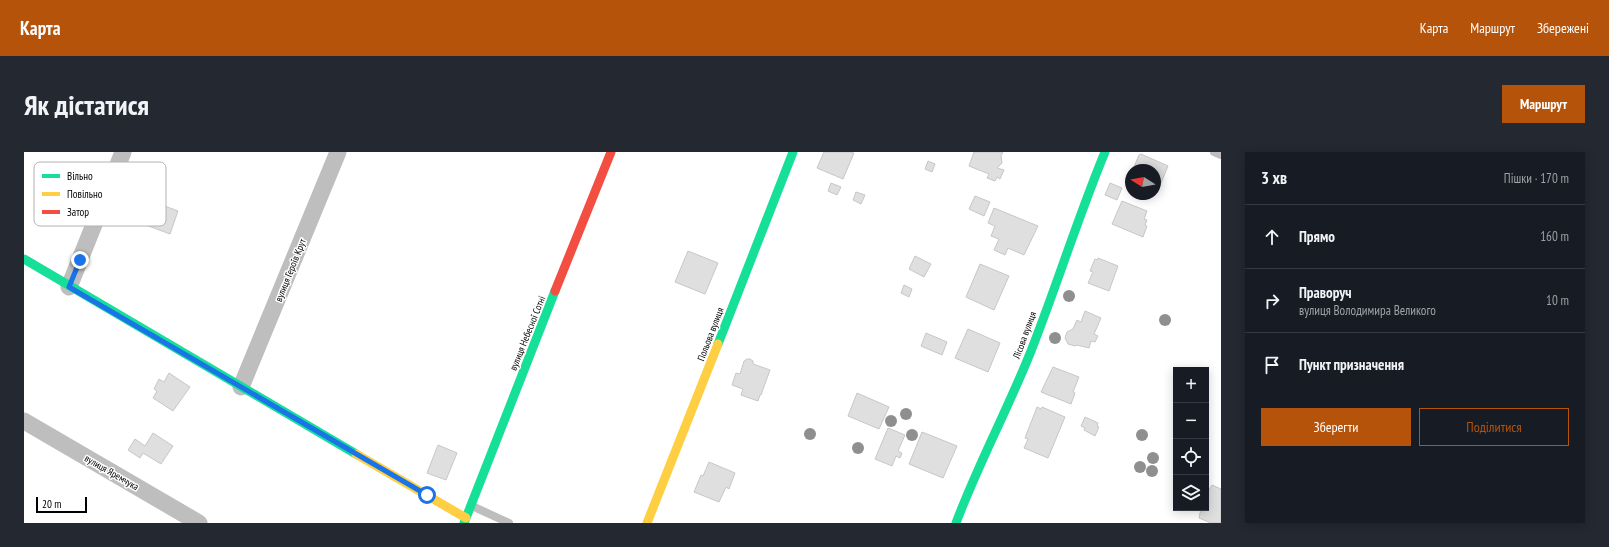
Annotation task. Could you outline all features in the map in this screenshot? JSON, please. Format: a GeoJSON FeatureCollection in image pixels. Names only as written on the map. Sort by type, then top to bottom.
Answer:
{"type":"FeatureCollection","features":[{"type":"Feature","properties":{"kind":"street"},"geometry":{"type":"LineString","coordinates":[[119,162],[123,152]]}},
{"type":"Feature","properties":{"kind":"street","name":"вулиця Героїв Крут"},"geometry":{"type":"LineString","coordinates":[[241,387],[338,152]]}},
{"type":"Feature","properties":{"kind":"street","name":"вулиця Небесної Сотні"},"geometry":{"type":"LineString","coordinates":[[465,521],[526,363],[611,152]]}},
{"type":"Feature","properties":{"kind":"street","name":"Польова вулиця"},"geometry":{"type":"LineString","coordinates":[[647,523],[687,426],[751,257],[793,152]]}},
{"type":"Feature","properties":{"kind":"street","name":"Лісова вулиця"},"geometry":{"type":"LineString","coordinates":[[956,523],[967,494],[1005,413],[1028,357],[1105,152]]}},
{"type":"Feature","properties":{"kind":"street"},"geometry":{"type":"LineString","coordinates":[[69,287],[93,226]]}},
{"type":"Feature","properties":{"kind":"street"},"geometry":{"type":"LineString","coordinates":[[24,260],[241,387],[465,521]]}},
{"type":"Feature","properties":{"kind":"street","name":"вулиця Яремчука"},"geometry":{"type":"LineString","coordinates":[[24,420],[199,523]]}},
{"type":"Feature","properties":{"kind":"lane"},"geometry":{"type":"LineString","coordinates":[[1214,152],[1221,155]]}},
{"type":"Feature","properties":{"kind":"lane"},"geometry":{"type":"LineString","coordinates":[[471,506],[509,523]]}},
{"type":"Feature","properties":{"kind":"building"},"geometry":{"type":"Polygon","coordinates":[[[824,152],[854,153],[843,179],[817,168],[824,152]]]}},
{"type":"Feature","properties":{"kind":"building"},"geometry":{"type":"Polygon","coordinates":[[[974,152],[1003,152],[1001,156],[1002,163],[997,168],[1004,170],[1000,179],[997,177],[995,181],[987,178],[989,174],[969,166],[974,152]]]}},
{"type":"Feature","properties":{"kind":"building"},"geometry":{"type":"Polygon","coordinates":[[[1141,154],[1168,166],[1161,183],[1161,164],[1135,164],[1139,155],[1141,154]]]}},
{"type":"Feature","properties":{"kind":"building"},"geometry":{"type":"Polygon","coordinates":[[[928,161],[935,164],[932,172],[925,169],[928,161]]]}},
{"type":"Feature","properties":{"kind":"building"},"geometry":{"type":"Polygon","coordinates":[[[831,183],[841,187],[837,195],[828,191],[831,183]]]}},
{"type":"Feature","properties":{"kind":"building"},"geometry":{"type":"Polygon","coordinates":[[[1110,183],[1122,188],[1117,200],[1105,195],[1110,183]]]}},
{"type":"Feature","properties":{"kind":"building"},"geometry":{"type":"Polygon","coordinates":[[[856,192],[865,195],[861,204],[853,200],[856,192]]]}},
{"type":"Feature","properties":{"kind":"building"},"geometry":{"type":"Polygon","coordinates":[[[975,196],[990,202],[984,216],[969,209],[975,196]]]}},
{"type":"Feature","properties":{"kind":"building"},"geometry":{"type":"Polygon","coordinates":[[[1122,201],[1147,211],[1144,219],[1147,220],[1145,225],[1147,226],[1143,237],[1112,224],[1122,201]]]}},
{"type":"Feature","properties":{"kind":"building"},"geometry":{"type":"Polygon","coordinates":[[[166,207],[178,211],[170,234],[148,226],[166,226],[166,207]]]}},
{"type":"Feature","properties":{"kind":"building"},"geometry":{"type":"Polygon","coordinates":[[[994,208],[1038,226],[1024,255],[1008,248],[1005,255],[994,250],[999,239],[991,236],[995,226],[988,223],[994,208]]]}},
{"type":"Feature","properties":{"kind":"building"},"geometry":{"type":"Polygon","coordinates":[[[688,251],[718,263],[705,294],[675,282],[688,251]]]}},
{"type":"Feature","properties":{"kind":"building"},"geometry":{"type":"Polygon","coordinates":[[[915,256],[931,264],[924,277],[909,269],[915,256]]]}},
{"type":"Feature","properties":{"kind":"building"},"geometry":{"type":"Polygon","coordinates":[[[1098,258],[1118,266],[1109,291],[1088,283],[1093,272],[1090,271],[1095,259],[1097,260],[1098,258]]]}},
{"type":"Feature","properties":{"kind":"building"},"geometry":{"type":"Polygon","coordinates":[[[980,264],[1009,276],[994,310],[966,297],[980,264]]]}},
{"type":"Feature","properties":{"kind":"building"},"geometry":{"type":"Polygon","coordinates":[[[904,285],[912,289],[909,297],[901,293],[904,285]]]}},
{"type":"Feature","properties":{"kind":"building"},"geometry":{"type":"Polygon","coordinates":[[[1085,311],[1101,318],[1094,334],[1098,336],[1095,342],[1091,341],[1089,348],[1068,344],[1065,338],[1067,332],[1073,329],[1077,320],[1081,322],[1085,311]]]}},
{"type":"Feature","properties":{"kind":"building"},"geometry":{"type":"Polygon","coordinates":[[[968,329],[1000,343],[988,372],[955,358],[968,329]]]}},
{"type":"Feature","properties":{"kind":"building"},"geometry":{"type":"Polygon","coordinates":[[[926,333],[947,342],[942,355],[921,346],[926,333]]]}},
{"type":"Feature","properties":{"kind":"building"},"geometry":{"type":"Polygon","coordinates":[[[747,359],[753,361],[753,364],[770,370],[758,401],[741,395],[743,389],[732,385],[736,373],[740,374],[744,361],[747,359]]]}},
{"type":"Feature","properties":{"kind":"building"},"geometry":{"type":"Polygon","coordinates":[[[1053,367],[1079,377],[1073,392],[1075,393],[1071,404],[1041,392],[1053,367]]]}},
{"type":"Feature","properties":{"kind":"building"},"geometry":{"type":"Polygon","coordinates":[[[169,373],[190,387],[173,411],[153,398],[157,391],[154,389],[159,379],[164,382],[169,373]]]}},
{"type":"Feature","properties":{"kind":"building"},"geometry":{"type":"Polygon","coordinates":[[[857,393],[889,407],[879,429],[848,416],[857,393]]]}},
{"type":"Feature","properties":{"kind":"building"},"geometry":{"type":"Polygon","coordinates":[[[1037,407],[1041,409],[1042,407],[1065,417],[1048,458],[1024,448],[1028,439],[1025,438],[1037,407]]]}},
{"type":"Feature","properties":{"kind":"building"},"geometry":{"type":"Polygon","coordinates":[[[1085,417],[1098,423],[1097,426],[1099,427],[1095,436],[1084,430],[1085,428],[1081,426],[1085,417]]]}},
{"type":"Feature","properties":{"kind":"building"},"geometry":{"type":"Polygon","coordinates":[[[888,428],[905,435],[898,451],[902,453],[900,458],[896,456],[892,466],[875,459],[888,428]]]}},
{"type":"Feature","properties":{"kind":"building"},"geometry":{"type":"Polygon","coordinates":[[[922,432],[957,446],[943,478],[909,464],[922,432]]]}},
{"type":"Feature","properties":{"kind":"building"},"geometry":{"type":"Polygon","coordinates":[[[153,433],[173,446],[161,464],[143,453],[140,458],[128,450],[135,439],[145,446],[153,433]]]}},
{"type":"Feature","properties":{"kind":"building"},"geometry":{"type":"Polygon","coordinates":[[[438,445],[457,453],[446,480],[427,473],[438,445]]]}},
{"type":"Feature","properties":{"kind":"building"},"geometry":{"type":"Polygon","coordinates":[[[709,462],[735,473],[729,489],[726,487],[719,502],[694,492],[701,475],[703,476],[709,462]]]}},
{"type":"Feature","properties":{"kind":"building"},"geometry":{"type":"Polygon","coordinates":[[[1212,485],[1221,489],[1221,523],[1211,523],[1199,518],[1200,511],[1209,511],[1209,490],[1212,485]]]}},
{"type":"Feature","properties":{"kind":"traffic: fast"},"geometry":{"type":"LineString","coordinates":[[718,344],[793,152]]}},
{"type":"Feature","properties":{"kind":"traffic: fast"},"geometry":{"type":"LineString","coordinates":[[956,523],[1031,351],[1105,152]]}},
{"type":"Feature","properties":{"kind":"traffic: fast"},"geometry":{"type":"LineString","coordinates":[[24,259],[356,454]]}},
{"type":"Feature","properties":{"kind":"traffic: fast"},"geometry":{"type":"LineString","coordinates":[[464,523],[555,291]]}},
{"type":"Feature","properties":{"kind":"traffic: slow"},"geometry":{"type":"LineString","coordinates":[[647,523],[718,344]]}},
{"type":"Feature","properties":{"kind":"traffic: slow"},"geometry":{"type":"LineString","coordinates":[[356,454],[466,518]]}},
{"type":"Feature","properties":{"kind":"traffic: jam"},"geometry":{"type":"LineString","coordinates":[[555,291],[611,152]]}},
{"type":"Feature","properties":{"kind":"route"},"geometry":{"type":"LineString","coordinates":[[80,260],[69,287],[427,495]]}}]}
